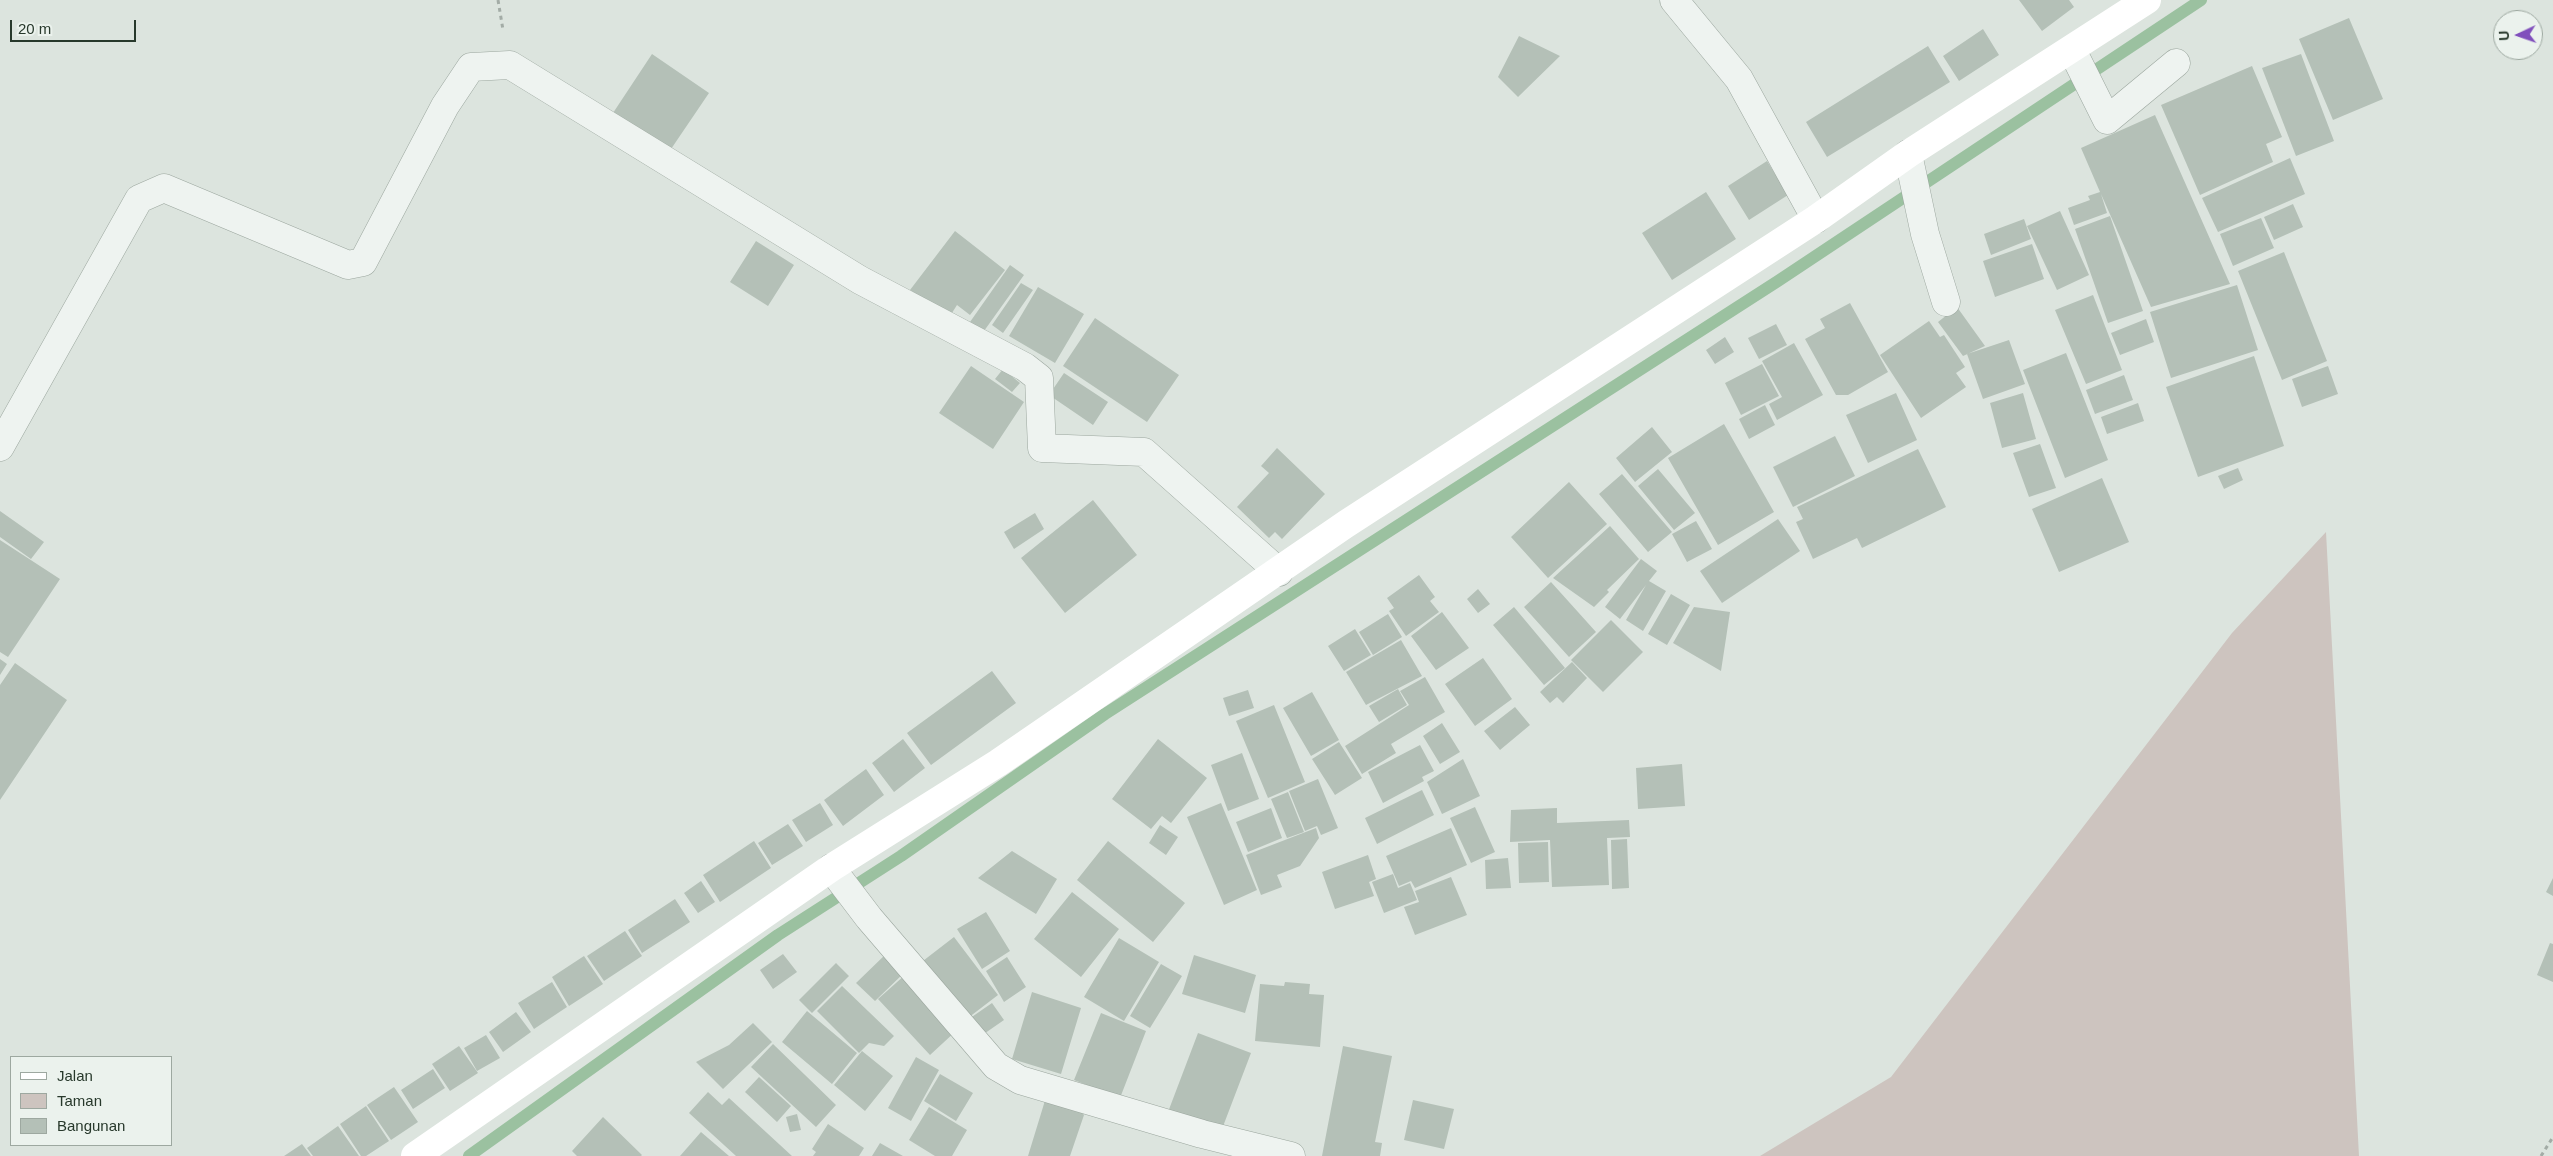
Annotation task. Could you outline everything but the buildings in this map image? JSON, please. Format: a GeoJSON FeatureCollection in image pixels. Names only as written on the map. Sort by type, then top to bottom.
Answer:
{"type":"FeatureCollection","features":[{"type":"Feature","properties":{"kind":"street"},"geometry":{"type":"LineString","coordinates":[[1674,0],[1739,79],[1816,219]]}},
{"type":"Feature","properties":{"kind":"street"},"geometry":{"type":"LineString","coordinates":[[416,1156],[831,868],[998,763],[1279,572],[1346,524],[1816,219],[1910,163],[2074,55],[2147,0]]}},
{"type":"Feature","properties":{"kind":"street"},"geometry":{"type":"LineString","coordinates":[[2074,55],[2107,120],[2176,63]]}},
{"type":"Feature","properties":{"kind":"street"},"geometry":{"type":"LineString","coordinates":[[0,447],[138,199],[164,188],[348,265],[363,262],[445,106],[471,68],[510,65],[860,280],[1025,367],[1039,378],[1042,448],[1144,452],[1279,572]]}},
{"type":"Feature","properties":{"kind":"street"},"geometry":{"type":"LineString","coordinates":[[1910,163],[1925,234],[1946,302]]}},
{"type":"Feature","properties":{"kind":"street"},"geometry":{"type":"LineString","coordinates":[[831,868],[869,918],[996,1066],[1020,1080],[1202,1134],[1291,1156]]}},
{"type":"Feature","properties":{"kind":"path"},"geometry":{"type":"LineString","coordinates":[[2542,1156],[2553,1137]]}},
{"type":"Feature","properties":{"kind":"green space"},"geometry":{"type":"Polygon","coordinates":[[[2326,532],[2359,1156],[1760,1156],[1891,1077],[2232,633],[2326,532]]]}},
{"type":"Feature","properties":{"kind":"waterway"},"geometry":{"type":"LineString","coordinates":[[469,1156],[778,935],[901,856],[1105,714],[1778,281],[2201,0]]}}]}
